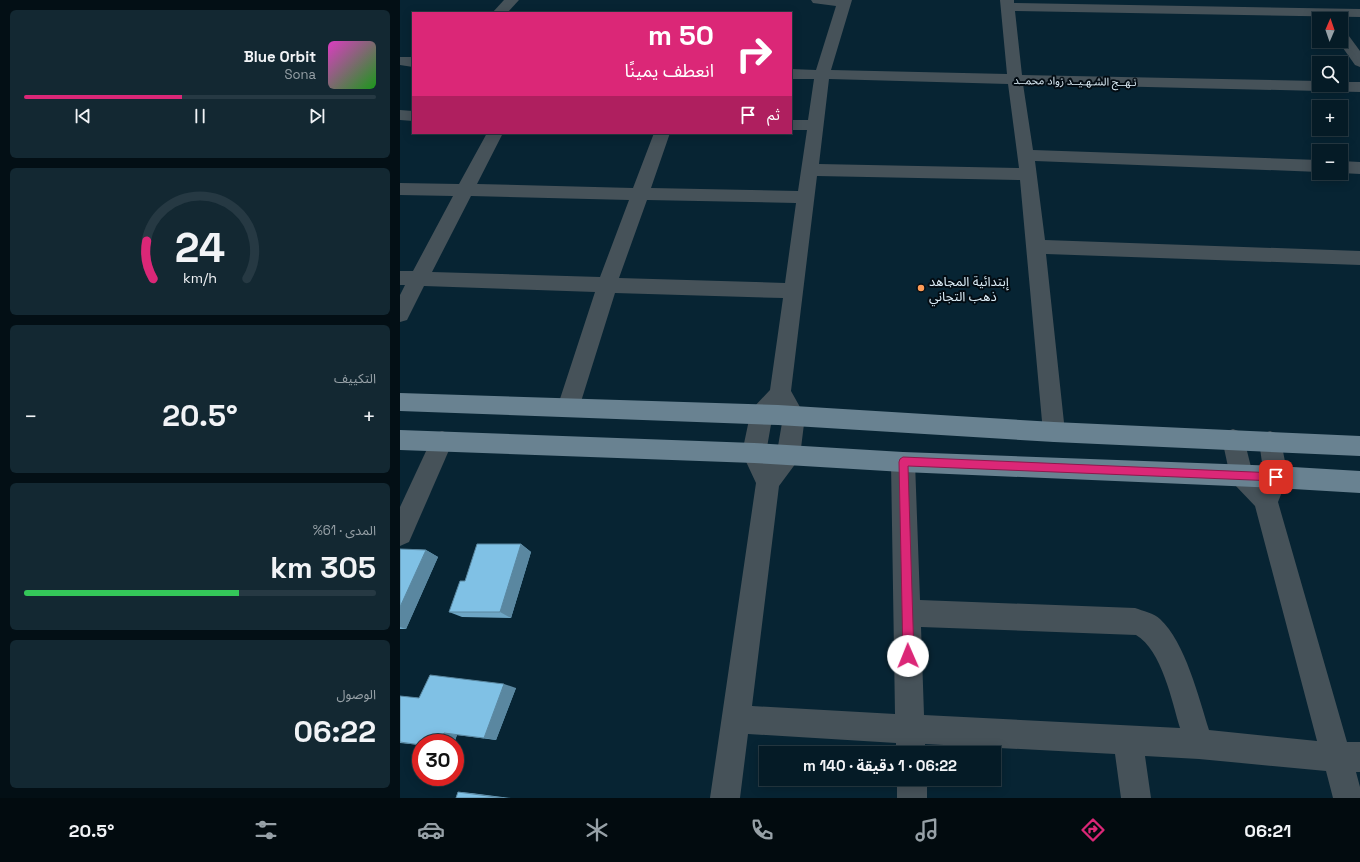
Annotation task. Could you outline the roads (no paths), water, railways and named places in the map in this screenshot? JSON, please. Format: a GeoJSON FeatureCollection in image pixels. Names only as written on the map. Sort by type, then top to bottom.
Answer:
{"type":"FeatureCollection","features":[{"type":"Feature","properties":{"kind":"main road"},"geometry":{"type":"LineString","coordinates":[[400,402],[794,416],[1054,432],[1360,446]]}},
{"type":"Feature","properties":{"kind":"main road"},"geometry":{"type":"LineString","coordinates":[[400,440],[754,453],[903,462],[1242,476]]}},
{"type":"Feature","properties":{"kind":"main road"},"geometry":{"type":"LineString","coordinates":[[1271,489],[1360,482]]}},
{"type":"Feature","properties":{"kind":"street"},"geometry":{"type":"LineString","coordinates":[[500,12],[512,0]]}},
{"type":"Feature","properties":{"kind":"street"},"geometry":{"type":"LineString","coordinates":[[768,482],[754,453],[761,415],[780,393],[822,75],[845,2],[818,0]]}},
{"type":"Feature","properties":{"kind":"street"},"geometry":{"type":"LineString","coordinates":[[1318,0],[1326,12]]}},
{"type":"Feature","properties":{"kind":"street"},"geometry":{"type":"LineString","coordinates":[[1054,432],[1036,247],[1007,3],[1188,5],[1312,15]]}},
{"type":"Feature","properties":{"kind":"street"},"geometry":{"type":"LineString","coordinates":[[1348,14],[1360,13]]}},
{"type":"Feature","properties":{"kind":"street"},"geometry":{"type":"LineString","coordinates":[[1348,45],[1360,62]]}},
{"type":"Feature","properties":{"kind":"street"},"geometry":{"type":"LineString","coordinates":[[400,61],[412,62]]}},
{"type":"Feature","properties":{"kind":"street","name":"نـهــج الشـهـيــد زواد محمــد"},"geometry":{"type":"LineString","coordinates":[[792,74],[1360,87]]}},
{"type":"Feature","properties":{"kind":"street"},"geometry":{"type":"LineString","coordinates":[[400,115],[412,116]]}},
{"type":"Feature","properties":{"kind":"street"},"geometry":{"type":"LineString","coordinates":[[792,125],[815,125]]}},
{"type":"Feature","properties":{"kind":"street"},"geometry":{"type":"LineString","coordinates":[[400,314],[409,278],[465,191],[494,134]]}},
{"type":"Feature","properties":{"kind":"street"},"geometry":{"type":"LineString","coordinates":[[568,408],[607,285],[662,134]]}},
{"type":"Feature","properties":{"kind":"street"},"geometry":{"type":"LineString","coordinates":[[1025,155],[1312,166]]}},
{"type":"Feature","properties":{"kind":"street"},"geometry":{"type":"LineString","coordinates":[[1348,167],[1360,168]]}},
{"type":"Feature","properties":{"kind":"street"},"geometry":{"type":"LineString","coordinates":[[810,170],[1027,174]]}},
{"type":"Feature","properties":{"kind":"street"},"geometry":{"type":"LineString","coordinates":[[400,189],[806,197]]}},
{"type":"Feature","properties":{"kind":"street"},"geometry":{"type":"LineString","coordinates":[[1036,247],[1360,258]]}},
{"type":"Feature","properties":{"kind":"street"},"geometry":{"type":"LineString","coordinates":[[409,278],[794,291]]}},
{"type":"Feature","properties":{"kind":"street"},"geometry":{"type":"LineString","coordinates":[[725,798],[768,482],[788,456],[794,416],[780,393]]}},
{"type":"Feature","properties":{"kind":"street"},"geometry":{"type":"LineString","coordinates":[[1233,439],[1242,476],[1271,489]]}},
{"type":"Feature","properties":{"kind":"street"},"geometry":{"type":"LineString","coordinates":[[400,534],[442,441]]}},
{"type":"Feature","properties":{"kind":"street"},"geometry":{"type":"LineString","coordinates":[[1270,441],[1271,489],[1348,757],[1348,798]]}},
{"type":"Feature","properties":{"kind":"street"},"geometry":{"type":"LineString","coordinates":[[903,462],[910,741]]}},
{"type":"Feature","properties":{"kind":"street"},"geometry":{"type":"LineString","coordinates":[[907,613],[1135,621],[1149,628],[1161,640],[1170,658],[1199,744]]}},
{"type":"Feature","properties":{"kind":"street"},"geometry":{"type":"LineString","coordinates":[[736,720],[910,741],[1128,741],[1199,744],[1348,757]]}},
{"type":"Feature","properties":{"kind":"street"},"geometry":{"type":"LineString","coordinates":[[1128,741],[1136,798]]}},
{"type":"Feature","properties":{"kind":"street"},"geometry":{"type":"LineString","coordinates":[[912,786],[912,798]]}},
{"type":"Feature","properties":{"kind":"place","name":"إبتدائية المجاهد ذهب التجاني"},"geometry":{"type":"Point","coordinates":[921,288]}}]}
